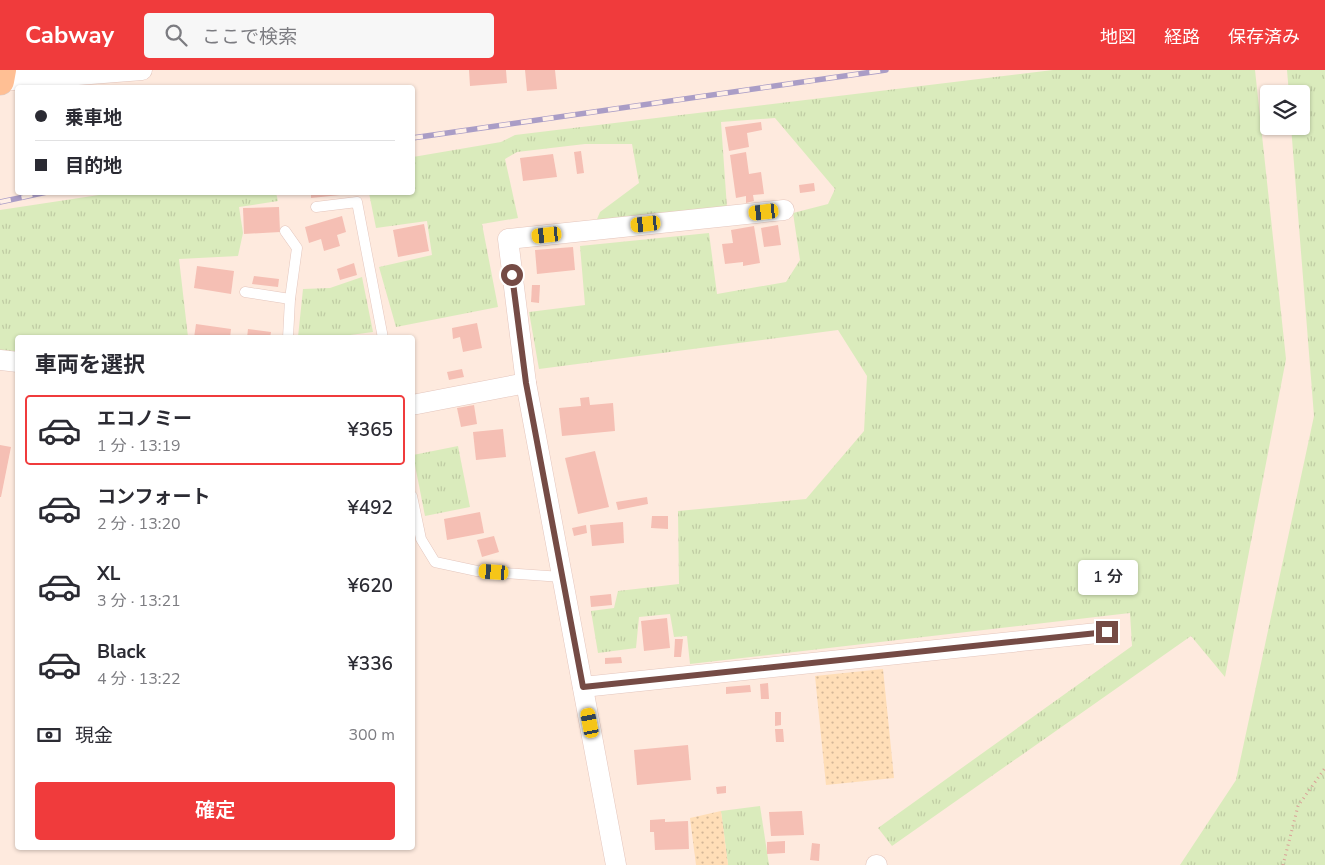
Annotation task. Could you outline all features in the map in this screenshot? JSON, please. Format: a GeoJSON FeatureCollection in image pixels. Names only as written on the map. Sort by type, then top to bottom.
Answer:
{"type":"FeatureCollection","features":[{"type":"Feature","properties":{"kind":"main road"},"geometry":{"type":"LineString","coordinates":[[0,81],[2,70]]}},
{"type":"Feature","properties":{"kind":"street"},"geometry":{"type":"LineString","coordinates":[[0,81],[142,70]]}},
{"type":"Feature","properties":{"kind":"street"},"geometry":{"type":"LineString","coordinates":[[616,865],[526,383],[508,239],[784,210]]}},
{"type":"Feature","properties":{"kind":"street"},"geometry":{"type":"LineString","coordinates":[[0,360],[15,362]]}},
{"type":"Feature","properties":{"kind":"street"},"geometry":{"type":"LineString","coordinates":[[415,404],[526,383]]}},
{"type":"Feature","properties":{"kind":"street"},"geometry":{"type":"LineString","coordinates":[[583,687],[1107,632]]}},
{"type":"Feature","properties":{"kind":"lane"},"geometry":{"type":"LineString","coordinates":[[316,206],[357,202],[382,335]]}},
{"type":"Feature","properties":{"kind":"lane"},"geometry":{"type":"LineString","coordinates":[[285,231],[297,248],[290,299],[288,335]]}},
{"type":"Feature","properties":{"kind":"lane"},"geometry":{"type":"LineString","coordinates":[[245,292],[290,299]]}},
{"type":"Feature","properties":{"kind":"lane"},"geometry":{"type":"LineString","coordinates":[[415,510],[421,539],[435,562],[477,571],[562,577]]}},
{"type":"Feature","properties":{"kind":"path"},"geometry":{"type":"LineString","coordinates":[[1283,865],[1298,806],[1325,768]]}},
{"type":"Feature","properties":{"kind":"green space"},"geometry":{"type":"Polygon","coordinates":[[[1053,70],[1255,70],[1260,135],[1262,135],[1286,359],[1225,677],[1191,636],[892,846],[878,828],[1132,646],[1130,613],[690,664],[687,636],[674,637],[670,614],[639,617],[636,648],[598,653],[591,611],[614,608],[618,591],[679,584],[678,511],[806,499],[864,431],[867,376],[838,330],[539,369],[529,312],[585,305],[580,246],[709,233],[717,294],[786,282],[800,260],[793,213],[828,204],[835,189],[775,118],[721,122],[727,208],[595,224],[600,212],[639,183],[632,144],[585,144],[517,152],[505,159],[518,218],[482,224],[498,307],[396,327],[379,267],[432,255],[427,221],[376,228],[369,195],[415,195],[415,157],[501,142],[515,135],[1053,70]]]}},
{"type":"Feature","properties":{"kind":"green space"},"geometry":{"type":"Polygon","coordinates":[[[1287,70],[1325,70],[1325,865],[1180,865],[1236,780],[1314,416],[1292,135],[1310,135],[1310,85],[1288,85],[1287,70]]]}},
{"type":"Feature","properties":{"kind":"green space"},"geometry":{"type":"Polygon","coordinates":[[[99,195],[276,195],[278,201],[239,207],[243,233],[238,256],[179,259],[188,335],[15,335],[15,354],[0,351],[0,210],[99,195]]]}},
{"type":"Feature","properties":{"kind":"green space"},"geometry":{"type":"Polygon","coordinates":[[[362,277],[373,332],[350,335],[298,335],[303,289],[330,288],[362,277]]]}},
{"type":"Feature","properties":{"kind":"green space"},"geometry":{"type":"Polygon","coordinates":[[[458,446],[470,507],[425,516],[415,465],[415,455],[458,446]]]}},
{"type":"Feature","properties":{"kind":"green space"},"geometry":{"type":"Polygon","coordinates":[[[760,806],[769,865],[728,865],[721,811],[760,806]]]}},
{"type":"Feature","properties":{"kind":"sand"},"geometry":{"type":"Polygon","coordinates":[[[883,669],[894,778],[826,785],[815,676],[883,669]]]}},
{"type":"Feature","properties":{"kind":"sand"},"geometry":{"type":"Polygon","coordinates":[[[721,811],[728,865],[696,865],[690,818],[721,811]]]}},
{"type":"Feature","properties":{"kind":"building"},"geometry":{"type":"Polygon","coordinates":[[[469,70],[506,70],[507,83],[470,86],[469,70]]]}},
{"type":"Feature","properties":{"kind":"building"},"geometry":{"type":"Polygon","coordinates":[[[525,70],[555,70],[557,89],[527,91],[525,70]]]}},
{"type":"Feature","properties":{"kind":"building"},"geometry":{"type":"Polygon","coordinates":[[[761,122],[762,130],[747,133],[749,147],[729,151],[725,127],[761,122]]]}},
{"type":"Feature","properties":{"kind":"building"},"geometry":{"type":"Polygon","coordinates":[[[581,151],[584,173],[577,174],[574,152],[581,151]]]}},
{"type":"Feature","properties":{"kind":"building"},"geometry":{"type":"Polygon","coordinates":[[[746,152],[749,174],[761,172],[764,194],[753,195],[754,201],[746,203],[746,196],[736,198],[730,155],[746,152]]]}},
{"type":"Feature","properties":{"kind":"building"},"geometry":{"type":"Polygon","coordinates":[[[553,154],[557,177],[523,181],[520,158],[553,154]]]}},
{"type":"Feature","properties":{"kind":"building"},"geometry":{"type":"Polygon","coordinates":[[[814,183],[815,191],[800,193],[799,185],[814,183]]]}},
{"type":"Feature","properties":{"kind":"building"},"geometry":{"type":"Polygon","coordinates":[[[311,195],[340,195],[311,198],[311,195]]]}},
{"type":"Feature","properties":{"kind":"building"},"geometry":{"type":"Polygon","coordinates":[[[279,207],[280,232],[244,234],[243,208],[279,207]]]}},
{"type":"Feature","properties":{"kind":"building"},"geometry":{"type":"Polygon","coordinates":[[[342,216],[346,232],[337,235],[340,246],[324,251],[321,239],[309,243],[305,227],[342,216]]]}},
{"type":"Feature","properties":{"kind":"building"},"geometry":{"type":"Polygon","coordinates":[[[424,224],[429,251],[398,257],[393,230],[424,224]]]}},
{"type":"Feature","properties":{"kind":"building"},"geometry":{"type":"Polygon","coordinates":[[[778,225],[781,245],[764,247],[761,228],[778,225]]]}},
{"type":"Feature","properties":{"kind":"building"},"geometry":{"type":"Polygon","coordinates":[[[754,226],[760,263],[743,266],[743,262],[725,264],[722,244],[733,243],[731,230],[754,226]]]}},
{"type":"Feature","properties":{"kind":"building"},"geometry":{"type":"Polygon","coordinates":[[[573,247],[575,270],[537,274],[535,250],[573,247]]]}},
{"type":"Feature","properties":{"kind":"building"},"geometry":{"type":"Polygon","coordinates":[[[354,263],[357,275],[340,280],[337,269],[354,263]]]}},
{"type":"Feature","properties":{"kind":"building"},"geometry":{"type":"Polygon","coordinates":[[[197,266],[234,271],[231,294],[194,288],[197,266]]]}},
{"type":"Feature","properties":{"kind":"building"},"geometry":{"type":"Polygon","coordinates":[[[254,276],[279,279],[278,287],[252,284],[254,276]]]}},
{"type":"Feature","properties":{"kind":"building"},"geometry":{"type":"Polygon","coordinates":[[[532,285],[540,285],[539,303],[531,302],[532,285]]]}},
{"type":"Feature","properties":{"kind":"building"},"geometry":{"type":"Polygon","coordinates":[[[477,323],[482,348],[463,352],[460,337],[453,339],[452,328],[477,323]]]}},
{"type":"Feature","properties":{"kind":"building"},"geometry":{"type":"Polygon","coordinates":[[[196,324],[231,329],[230,335],[194,335],[196,324]]]}},
{"type":"Feature","properties":{"kind":"building"},"geometry":{"type":"Polygon","coordinates":[[[248,329],[271,332],[270,335],[247,335],[248,329]]]}},
{"type":"Feature","properties":{"kind":"building"},"geometry":{"type":"Polygon","coordinates":[[[462,369],[464,377],[449,380],[447,372],[462,369]]]}},
{"type":"Feature","properties":{"kind":"building"},"geometry":{"type":"Polygon","coordinates":[[[589,397],[590,405],[613,403],[615,431],[562,436],[559,408],[581,406],[580,398],[589,397]]]}},
{"type":"Feature","properties":{"kind":"building"},"geometry":{"type":"Polygon","coordinates":[[[474,405],[477,424],[461,427],[457,408],[474,405]]]}},
{"type":"Feature","properties":{"kind":"building"},"geometry":{"type":"Polygon","coordinates":[[[503,429],[506,457],[476,460],[473,432],[503,429]]]}},
{"type":"Feature","properties":{"kind":"building"},"geometry":{"type":"Polygon","coordinates":[[[0,445],[11,447],[1,497],[0,497],[0,445]]]}},
{"type":"Feature","properties":{"kind":"building"},"geometry":{"type":"Polygon","coordinates":[[[595,451],[609,507],[578,514],[565,458],[595,451]]]}},
{"type":"Feature","properties":{"kind":"building"},"geometry":{"type":"Polygon","coordinates":[[[647,497],[648,504],[618,510],[616,502],[647,497]]]}},
{"type":"Feature","properties":{"kind":"building"},"geometry":{"type":"Polygon","coordinates":[[[480,512],[484,533],[447,540],[444,519],[480,512]]]}},
{"type":"Feature","properties":{"kind":"building"},"geometry":{"type":"Polygon","coordinates":[[[652,516],[668,516],[668,529],[651,528],[652,516]]]}},
{"type":"Feature","properties":{"kind":"building"},"geometry":{"type":"Polygon","coordinates":[[[623,522],[624,543],[592,546],[590,525],[623,522]]]}},
{"type":"Feature","properties":{"kind":"building"},"geometry":{"type":"Polygon","coordinates":[[[586,525],[587,533],[574,536],[572,528],[586,525]]]}},
{"type":"Feature","properties":{"kind":"building"},"geometry":{"type":"Polygon","coordinates":[[[494,536],[499,552],[482,557],[477,540],[494,536]]]}},
{"type":"Feature","properties":{"kind":"building"},"geometry":{"type":"Polygon","coordinates":[[[611,594],[612,605],[591,607],[590,596],[611,594]]]}},
{"type":"Feature","properties":{"kind":"building"},"geometry":{"type":"Polygon","coordinates":[[[667,618],[670,648],[644,651],[641,621],[667,618]]]}},
{"type":"Feature","properties":{"kind":"building"},"geometry":{"type":"Polygon","coordinates":[[[675,639],[683,639],[681,657],[674,657],[675,639]]]}},
{"type":"Feature","properties":{"kind":"building"},"geometry":{"type":"Polygon","coordinates":[[[621,657],[622,663],[605,664],[605,658],[621,657]]]}},
{"type":"Feature","properties":{"kind":"building"},"geometry":{"type":"Polygon","coordinates":[[[768,683],[769,699],[761,699],[760,684],[768,683]]]}},
{"type":"Feature","properties":{"kind":"building"},"geometry":{"type":"Polygon","coordinates":[[[750,685],[751,692],[726,694],[726,687],[750,685]]]}},
{"type":"Feature","properties":{"kind":"building"},"geometry":{"type":"Polygon","coordinates":[[[775,712],[781,712],[781,725],[775,726],[775,712]]]}},
{"type":"Feature","properties":{"kind":"building"},"geometry":{"type":"Polygon","coordinates":[[[775,729],[783,729],[784,742],[776,742],[775,729]]]}},
{"type":"Feature","properties":{"kind":"building"},"geometry":{"type":"Polygon","coordinates":[[[688,745],[691,780],[637,785],[634,750],[688,745]]]}},
{"type":"Feature","properties":{"kind":"building"},"geometry":{"type":"Polygon","coordinates":[[[726,786],[726,793],[717,794],[716,787],[726,786]]]}},
{"type":"Feature","properties":{"kind":"building"},"geometry":{"type":"Polygon","coordinates":[[[802,811],[804,835],[771,836],[769,812],[802,811]]]}},
{"type":"Feature","properties":{"kind":"building"},"geometry":{"type":"Polygon","coordinates":[[[665,819],[665,822],[688,821],[689,849],[655,850],[654,832],[650,832],[650,820],[665,819]]]}},
{"type":"Feature","properties":{"kind":"building"},"geometry":{"type":"Polygon","coordinates":[[[785,841],[785,853],[767,854],[767,842],[785,841]]]}},
{"type":"Feature","properties":{"kind":"building"},"geometry":{"type":"Polygon","coordinates":[[[812,843],[820,844],[819,861],[810,860],[812,843]]]}},
{"type":"Feature","properties":{"kind":"railway"},"geometry":{"type":"LineString","coordinates":[[415,138],[886,70]]}},
{"type":"Feature","properties":{"kind":"railway"},"geometry":{"type":"LineString","coordinates":[[0,202],[33,195]]}},
{"type":"Feature","properties":{"kind":"route"},"geometry":{"type":"LineString","coordinates":[[512,275],[526,383],[583,687],[1107,632]]}}]}
